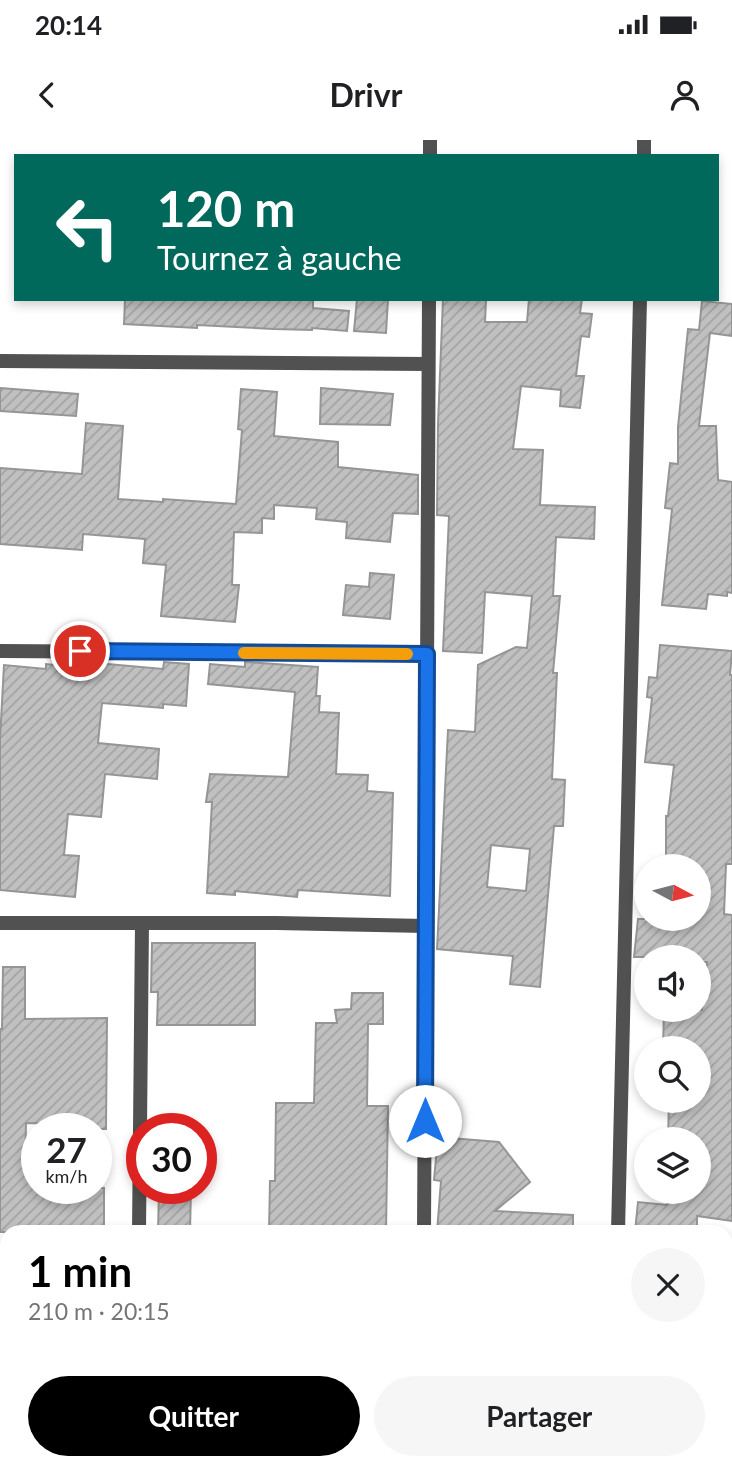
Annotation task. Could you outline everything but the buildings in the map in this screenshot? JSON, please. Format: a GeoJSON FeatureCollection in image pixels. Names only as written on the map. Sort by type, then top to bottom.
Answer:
{"type":"FeatureCollection","features":[{"type":"Feature","properties":{"kind":"street"},"geometry":{"type":"LineString","coordinates":[[424,1225],[429,301]]}},
{"type":"Feature","properties":{"kind":"street"},"geometry":{"type":"LineString","coordinates":[[618,1225],[640,301]]}},
{"type":"Feature","properties":{"kind":"street"},"geometry":{"type":"LineString","coordinates":[[0,361],[428,364]]}},
{"type":"Feature","properties":{"kind":"street"},"geometry":{"type":"LineString","coordinates":[[0,651],[427,654]]}},
{"type":"Feature","properties":{"kind":"street"},"geometry":{"type":"LineString","coordinates":[[0,923],[426,926]]}},
{"type":"Feature","properties":{"kind":"street"},"geometry":{"type":"LineString","coordinates":[[139,1225],[142,923]]}},
{"type":"Feature","properties":{"kind":"slow traffic"},"geometry":{"type":"LineString","coordinates":[[244,653],[407,654]]}},
{"type":"Feature","properties":{"kind":"route"},"geometry":{"type":"LineString","coordinates":[[80,651],[427,654],[425,1121]]}}]}
